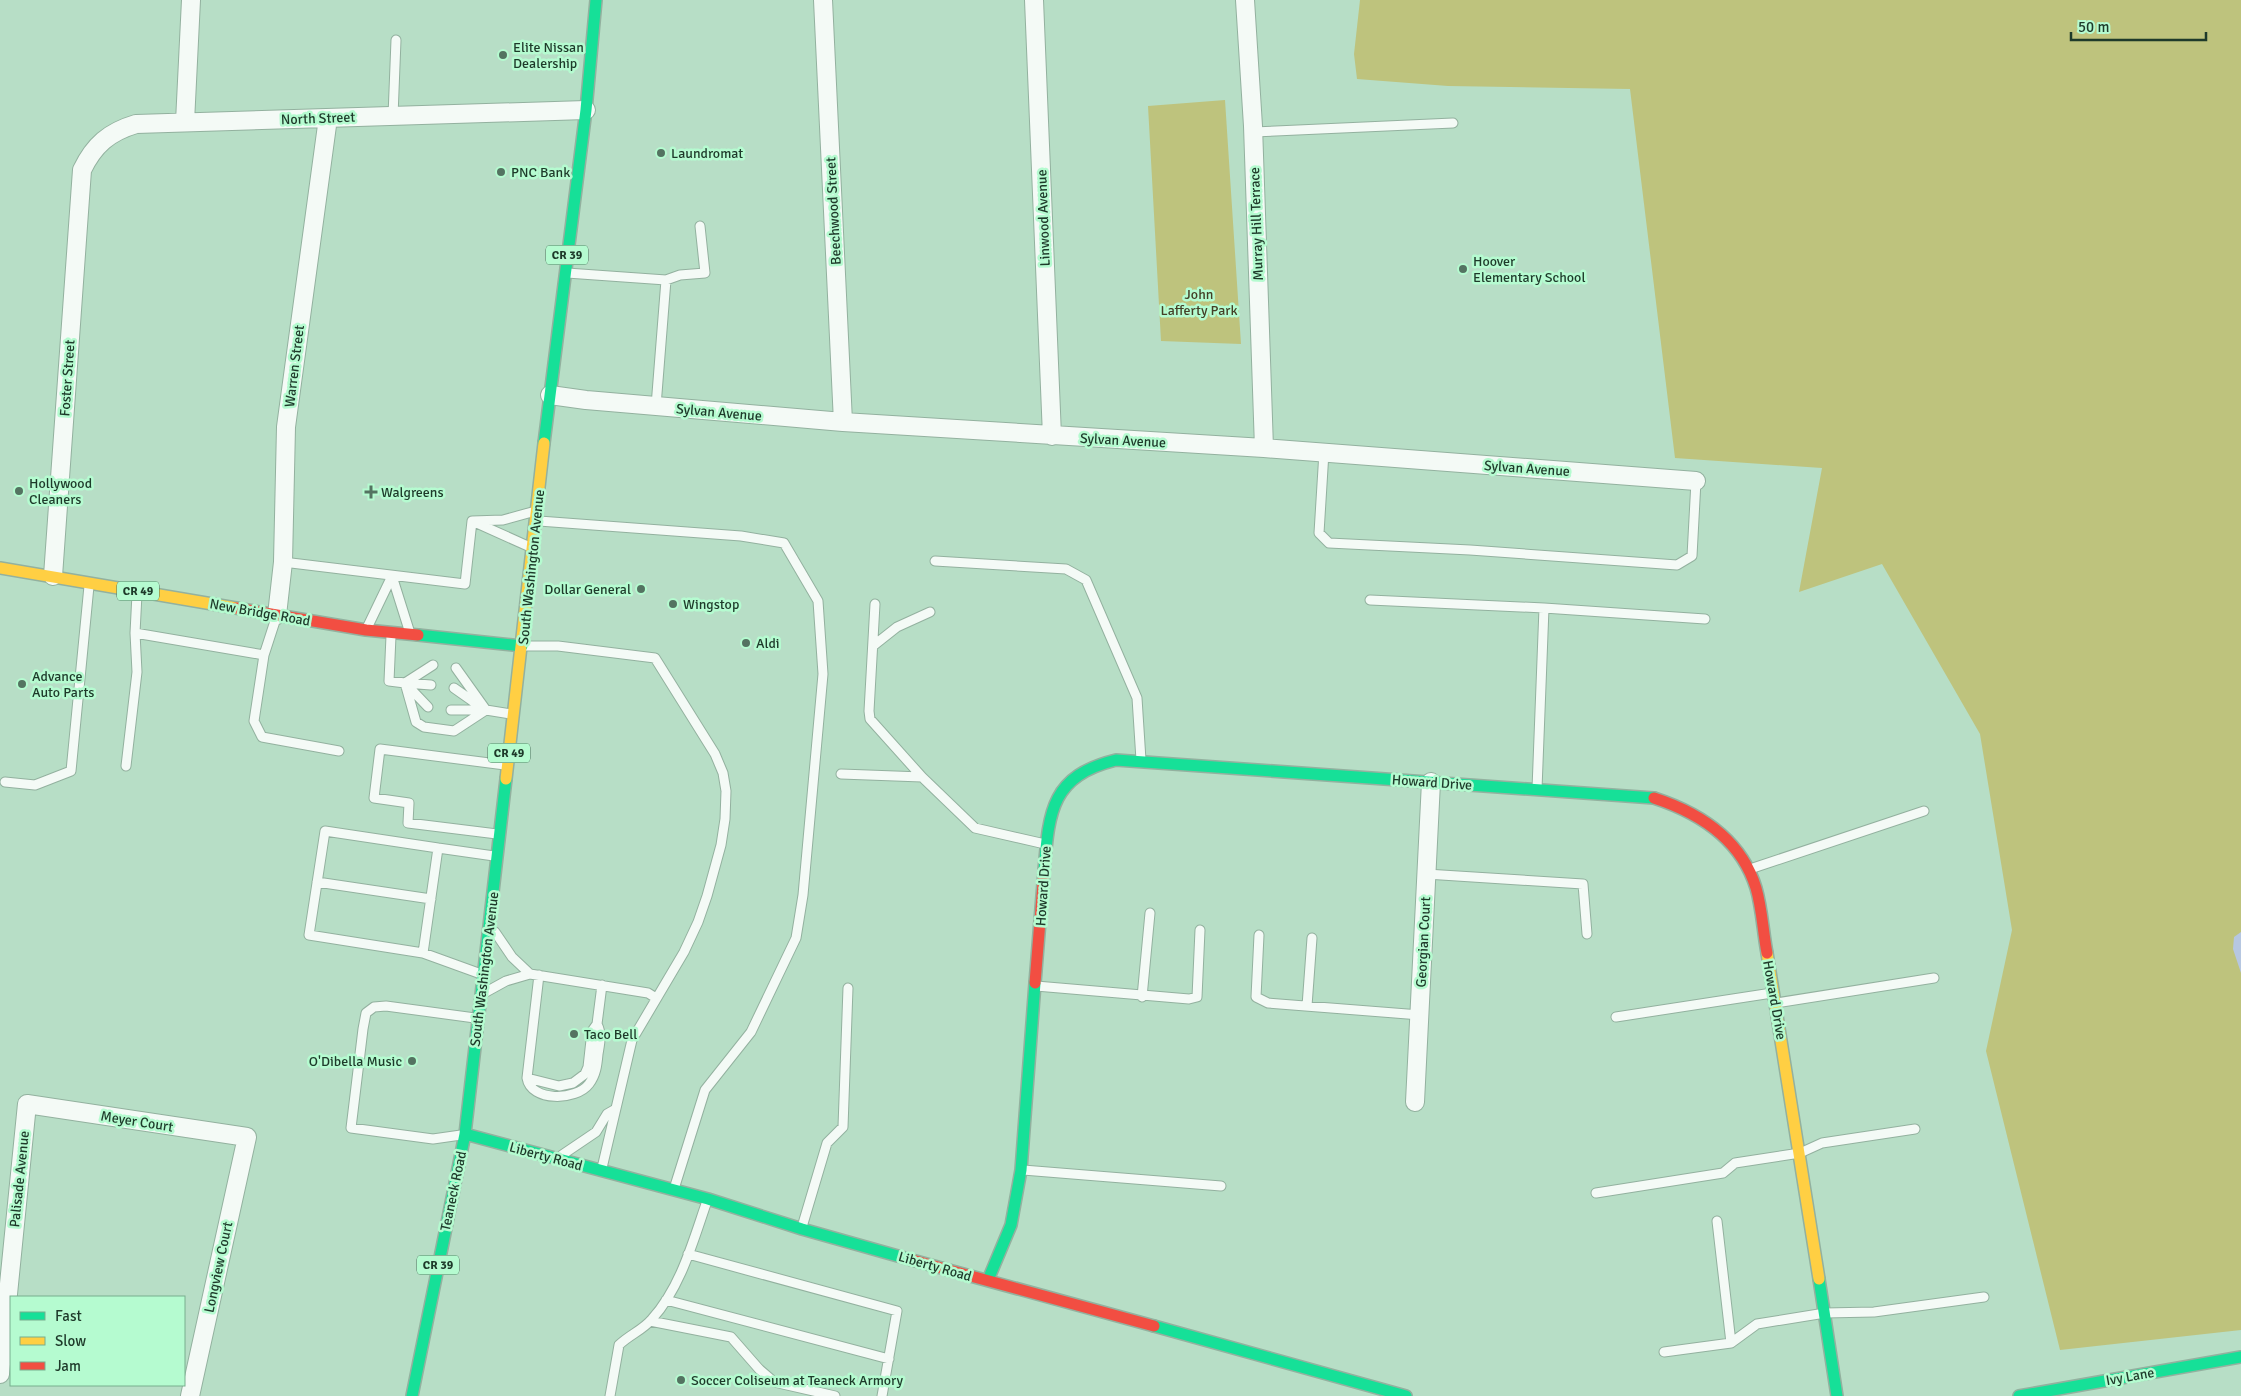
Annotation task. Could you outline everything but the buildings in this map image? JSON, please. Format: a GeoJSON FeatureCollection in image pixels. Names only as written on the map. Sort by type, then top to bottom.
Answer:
{"type":"FeatureCollection","features":[{"type":"Feature","properties":{"kind":"main road","name":"South Washington Avenue"},"geometry":{"type":"LineString","coordinates":[[465,1134],[564,273],[586,110],[596,0]]}},
{"type":"Feature","properties":{"kind":"main road","name":"New Bridge Road"},"geometry":{"type":"LineString","coordinates":[[0,568],[366,630],[522,646]]}},
{"type":"Feature","properties":{"kind":"main road","name":"Howard Drive"},"geometry":{"type":"LineString","coordinates":[[988,1280],[1011,1225],[1021,1170],[1046,844],[1051,814],[1060,792],[1078,772],[1099,763],[1116,760],[1141,761],[1653,798],[1679,805],[1699,815],[1719,830],[1736,848],[1750,869],[1756,889],[1775,998],[1837,1396]]}},
{"type":"Feature","properties":{"kind":"main road","name":"Liberty Road"},"geometry":{"type":"LineString","coordinates":[[465,1134],[708,1200],[802,1228],[1406,1396]]}},
{"type":"Feature","properties":{"kind":"main road","name":"Teaneck Road"},"geometry":{"type":"LineString","coordinates":[[412,1396],[465,1134]]}},
{"type":"Feature","properties":{"kind":"main road","name":"Ivy Lane"},"geometry":{"type":"LineString","coordinates":[[2019,1396],[2241,1357]]}},
{"type":"Feature","properties":{"kind":"street"},"geometry":{"type":"LineString","coordinates":[[185,122],[191,0]]}},
{"type":"Feature","properties":{"kind":"street","name":"Beechwood Street"},"geometry":{"type":"LineString","coordinates":[[822,0],[843,422]]}},
{"type":"Feature","properties":{"kind":"street","name":"Linwood Avenue"},"geometry":{"type":"LineString","coordinates":[[1034,0],[1052,436]]}},
{"type":"Feature","properties":{"kind":"street","name":"Murray Hill Terrace"},"geometry":{"type":"LineString","coordinates":[[1245,0],[1254,132],[1264,448]]}},
{"type":"Feature","properties":{"kind":"street","name":"North Street"},"geometry":{"type":"LineString","coordinates":[[81,181],[82,170],[90,154],[102,140],[118,129],[136,124],[586,110]]}},
{"type":"Feature","properties":{"kind":"street","name":"Warren Street"},"geometry":{"type":"LineString","coordinates":[[277,615],[283,562],[286,427],[328,118]]}},
{"type":"Feature","properties":{"kind":"street","name":"Foster Street"},"geometry":{"type":"LineString","coordinates":[[53,576],[81,181]]}},
{"type":"Feature","properties":{"kind":"street","name":"Sylvan Avenue"},"geometry":{"type":"LineString","coordinates":[[550,395],[843,422],[1324,452],[1696,481]]}},
{"type":"Feature","properties":{"kind":"street","name":"Georgian Court"},"geometry":{"type":"LineString","coordinates":[[1415,1102],[1431,782]]}},
{"type":"Feature","properties":{"kind":"street","name":"Meyer Court"},"geometry":{"type":"LineString","coordinates":[[27,1104],[247,1137]]}},
{"type":"Feature","properties":{"kind":"street","name":"Palisade Avenue"},"geometry":{"type":"LineString","coordinates":[[0,1374],[27,1104]]}},
{"type":"Feature","properties":{"kind":"street","name":"Longview Court"},"geometry":{"type":"LineString","coordinates":[[190,1396],[247,1137]]}},
{"type":"Feature","properties":{"kind":"lane"},"geometry":{"type":"LineString","coordinates":[[393,116],[396,40]]}},
{"type":"Feature","properties":{"kind":"lane"},"geometry":{"type":"LineString","coordinates":[[1254,132],[1453,123]]}},
{"type":"Feature","properties":{"kind":"lane"},"geometry":{"type":"LineString","coordinates":[[564,273],[666,280],[680,275],[705,273],[700,226]]}},
{"type":"Feature","properties":{"kind":"lane"},"geometry":{"type":"LineString","coordinates":[[656,406],[666,280]]}},
{"type":"Feature","properties":{"kind":"lane"},"geometry":{"type":"LineString","coordinates":[[1324,452],[1319,533],[1329,543],[1470,550],[1677,565],[1692,556],[1696,481]]}},
{"type":"Feature","properties":{"kind":"lane"},"geometry":{"type":"LineString","coordinates":[[472,521],[537,516],[732,535],[784,543],[818,602],[823,674],[803,895],[796,938],[751,1032],[705,1090],[674,1191]]}},
{"type":"Feature","properties":{"kind":"lane"},"geometry":{"type":"LineString","coordinates":[[283,562],[465,584],[472,521]]}},
{"type":"Feature","properties":{"kind":"lane"},"geometry":{"type":"LineString","coordinates":[[472,521],[533,548]]}},
{"type":"Feature","properties":{"kind":"lane"},"geometry":{"type":"LineString","coordinates":[[935,561],[1066,569],[1086,580],[1137,698],[1141,761]]}},
{"type":"Feature","properties":{"kind":"lane"},"geometry":{"type":"LineString","coordinates":[[366,630],[392,576]]}},
{"type":"Feature","properties":{"kind":"lane"},"geometry":{"type":"LineString","coordinates":[[392,576],[410,634]]}},
{"type":"Feature","properties":{"kind":"lane"},"geometry":{"type":"LineString","coordinates":[[5,782],[35,785],[71,772],[89,583]]}},
{"type":"Feature","properties":{"kind":"lane"},"geometry":{"type":"LineString","coordinates":[[126,766],[137,672],[135,633],[137,591]]}},
{"type":"Feature","properties":{"kind":"lane"},"geometry":{"type":"LineString","coordinates":[[1370,600],[1705,618]]}},
{"type":"Feature","properties":{"kind":"lane"},"geometry":{"type":"LineString","coordinates":[[875,604],[870,719],[922,777],[974,828],[1046,844]]}},
{"type":"Feature","properties":{"kind":"lane"},"geometry":{"type":"LineString","coordinates":[[1537,790],[1544,608]]}},
{"type":"Feature","properties":{"kind":"lane"},"geometry":{"type":"LineString","coordinates":[[873,646],[897,627],[930,612]]}},
{"type":"Feature","properties":{"kind":"lane"},"geometry":{"type":"LineString","coordinates":[[277,615],[264,655],[254,720],[262,737],[339,751]]}},
{"type":"Feature","properties":{"kind":"lane"},"geometry":{"type":"LineString","coordinates":[[392,632],[389,681],[430,685]]}},
{"type":"Feature","properties":{"kind":"lane"},"geometry":{"type":"LineString","coordinates":[[135,633],[264,655]]}},
{"type":"Feature","properties":{"kind":"lane"},"geometry":{"type":"LineString","coordinates":[[522,646],[558,646],[655,658],[715,754],[723,773],[726,791],[725,819],[721,845],[707,896],[684,952],[632,1040],[601,1171]]}},
{"type":"Feature","properties":{"kind":"lane"},"geometry":{"type":"LineString","coordinates":[[405,683],[433,665]]}},
{"type":"Feature","properties":{"kind":"lane"},"geometry":{"type":"LineString","coordinates":[[456,668],[486,710]]}},
{"type":"Feature","properties":{"kind":"lane"},"geometry":{"type":"LineString","coordinates":[[405,683],[428,707]]}},
{"type":"Feature","properties":{"kind":"lane"},"geometry":{"type":"LineString","coordinates":[[405,683],[416,722],[424,727],[454,731],[486,710]]}},
{"type":"Feature","properties":{"kind":"lane"},"geometry":{"type":"LineString","coordinates":[[454,688],[486,710]]}},
{"type":"Feature","properties":{"kind":"lane"},"geometry":{"type":"LineString","coordinates":[[451,710],[486,710],[514,714]]}},
{"type":"Feature","properties":{"kind":"lane"},"geometry":{"type":"LineString","coordinates":[[500,834],[408,823],[409,803],[374,798],[380,749],[508,766]]}},
{"type":"Feature","properties":{"kind":"lane"},"geometry":{"type":"LineString","coordinates":[[841,774],[922,777]]}},
{"type":"Feature","properties":{"kind":"lane"},"geometry":{"type":"LineString","coordinates":[[1750,869],[1924,811]]}},
{"type":"Feature","properties":{"kind":"lane"},"geometry":{"type":"LineString","coordinates":[[483,974],[423,953],[309,935],[326,831],[497,856]]}},
{"type":"Feature","properties":{"kind":"lane"},"geometry":{"type":"LineString","coordinates":[[423,953],[438,848]]}},
{"type":"Feature","properties":{"kind":"lane"},"geometry":{"type":"LineString","coordinates":[[1426,874],[1583,884],[1587,934]]}},
{"type":"Feature","properties":{"kind":"lane"},"geometry":{"type":"LineString","coordinates":[[317,882],[430,899]]}},
{"type":"Feature","properties":{"kind":"lane"},"geometry":{"type":"LineString","coordinates":[[1142,997],[1150,913]]}},
{"type":"Feature","properties":{"kind":"lane"},"geometry":{"type":"LineString","coordinates":[[489,924],[512,957],[534,974]]}},
{"type":"Feature","properties":{"kind":"lane"},"geometry":{"type":"LineString","coordinates":[[1036,986],[1142,997],[1189,999],[1197,997],[1200,930]]}},
{"type":"Feature","properties":{"kind":"lane"},"geometry":{"type":"LineString","coordinates":[[1259,935],[1256,997],[1268,1003],[1420,1015]]}},
{"type":"Feature","properties":{"kind":"lane"},"geometry":{"type":"LineString","coordinates":[[1307,1006],[1312,938]]}},
{"type":"Feature","properties":{"kind":"lane"},"geometry":{"type":"LineString","coordinates":[[481,996],[506,980],[534,974],[648,993],[656,998]]}},
{"type":"Feature","properties":{"kind":"lane"},"geometry":{"type":"LineString","coordinates":[[534,974],[526,1078],[559,1086],[580,1080],[588,1067],[592,1031],[597,1024],[602,985]]}},
{"type":"Feature","properties":{"kind":"lane"},"geometry":{"type":"LineString","coordinates":[[1616,1016],[1934,978]]}},
{"type":"Feature","properties":{"kind":"lane"},"geometry":{"type":"LineString","coordinates":[[802,1228],[827,1143],[843,1128],[848,988]]}},
{"type":"Feature","properties":{"kind":"lane"},"geometry":{"type":"LineString","coordinates":[[465,1134],[433,1139],[351,1128],[366,1013],[374,1007],[386,1006],[478,1018]]}},
{"type":"Feature","properties":{"kind":"lane"},"geometry":{"type":"LineString","coordinates":[[556,1158],[596,1132],[607,1114],[614,1110]]}},
{"type":"Feature","properties":{"kind":"lane"},"geometry":{"type":"LineString","coordinates":[[1596,1193],[1723,1173],[1735,1163],[1800,1153],[1822,1143],[1915,1129]]}},
{"type":"Feature","properties":{"kind":"lane"},"geometry":{"type":"LineString","coordinates":[[1021,1170],[1221,1186]]}},
{"type":"Feature","properties":{"kind":"lane"},"geometry":{"type":"LineString","coordinates":[[610,1396],[619,1345],[650,1321],[666,1300],[688,1254],[708,1200]]}},
{"type":"Feature","properties":{"kind":"lane"},"geometry":{"type":"LineString","coordinates":[[1717,1221],[1730,1343]]}},
{"type":"Feature","properties":{"kind":"lane"},"geometry":{"type":"LineString","coordinates":[[688,1254],[897,1311],[882,1396]]}},
{"type":"Feature","properties":{"kind":"lane"},"geometry":{"type":"LineString","coordinates":[[1664,1352],[1730,1343],[1757,1324],[1824,1313],[1874,1312],[1984,1297]]}},
{"type":"Feature","properties":{"kind":"lane"},"geometry":{"type":"LineString","coordinates":[[666,1300],[888,1359]]}},
{"type":"Feature","properties":{"kind":"lane"},"geometry":{"type":"LineString","coordinates":[[650,1321],[731,1337],[759,1369],[774,1382],[835,1396]]}},
{"type":"Feature","properties":{"kind":"green space"},"geometry":{"type":"Polygon","coordinates":[[[1360,0],[2241,0],[2241,1330],[2060,1350],[1986,1051],[2012,930],[1980,734],[1882,564],[1799,592],[1822,468],[1675,458],[1630,89],[1448,86],[1357,79],[1354,54],[1360,0]]]}},
{"type":"Feature","properties":{"kind":"green space","name":"John Lafferty Park"},"geometry":{"type":"Polygon","coordinates":[[[1225,100],[1241,344],[1161,341],[1148,106],[1225,100]]]}},
{"type":"Feature","properties":{"kind":"water"},"geometry":{"type":"Polygon","coordinates":[[[2241,932],[2241,973],[2233,949],[2234,937],[2241,932]]]}},
{"type":"Feature","properties":{"kind":"traffic: fast"},"geometry":{"type":"LineString","coordinates":[[544,443],[586,110],[596,0]]}},
{"type":"Feature","properties":{"kind":"traffic: fast"},"geometry":{"type":"LineString","coordinates":[[418,635],[522,646]]}},
{"type":"Feature","properties":{"kind":"traffic: fast"},"geometry":{"type":"LineString","coordinates":[[1044,871],[1048,831],[1052,814],[1066,786],[1078,776],[1094,767],[1116,760],[1654,798]]}},
{"type":"Feature","properties":{"kind":"traffic: fast"},"geometry":{"type":"LineString","coordinates":[[412,1396],[465,1134],[506,779]]}},
{"type":"Feature","properties":{"kind":"traffic: fast"},"geometry":{"type":"LineString","coordinates":[[988,1280],[1011,1225],[1021,1170],[1035,983]]}},
{"type":"Feature","properties":{"kind":"traffic: fast"},"geometry":{"type":"LineString","coordinates":[[465,1134],[708,1199],[802,1229],[912,1260]]}},
{"type":"Feature","properties":{"kind":"traffic: fast"},"geometry":{"type":"LineString","coordinates":[[1819,1279],[1837,1396]]}},
{"type":"Feature","properties":{"kind":"traffic: fast"},"geometry":{"type":"LineString","coordinates":[[1154,1326],[1406,1396]]}},
{"type":"Feature","properties":{"kind":"traffic: fast"},"geometry":{"type":"LineString","coordinates":[[2019,1396],[2241,1357]]}},
{"type":"Feature","properties":{"kind":"traffic: slow"},"geometry":{"type":"LineString","coordinates":[[506,779],[544,443]]}},
{"type":"Feature","properties":{"kind":"traffic: slow"},"geometry":{"type":"LineString","coordinates":[[0,568],[236,608]]}},
{"type":"Feature","properties":{"kind":"traffic: slow"},"geometry":{"type":"LineString","coordinates":[[1767,953],[1819,1279]]}},
{"type":"Feature","properties":{"kind":"traffic: jam"},"geometry":{"type":"LineString","coordinates":[[236,608],[366,630],[418,635]]}},
{"type":"Feature","properties":{"kind":"traffic: jam"},"geometry":{"type":"LineString","coordinates":[[1654,798],[1703,820],[1717,830],[1740,855],[1756,888],[1767,953]]}},
{"type":"Feature","properties":{"kind":"traffic: jam"},"geometry":{"type":"LineString","coordinates":[[1035,983],[1044,871]]}},
{"type":"Feature","properties":{"kind":"traffic: jam"},"geometry":{"type":"LineString","coordinates":[[912,1260],[1154,1326]]}},
{"type":"Feature","properties":{"kind":"place","name":"Elite Nissan Dealership"},"geometry":{"type":"Point","coordinates":[503,55]}},
{"type":"Feature","properties":{"kind":"place","name":"Laundromat"},"geometry":{"type":"Point","coordinates":[661,153]}},
{"type":"Feature","properties":{"kind":"place","name":"PNC Bank"},"geometry":{"type":"Point","coordinates":[501,172]}},
{"type":"Feature","properties":{"kind":"place","name":"Hoover Elementary School"},"geometry":{"type":"Point","coordinates":[1463,269]}},
{"type":"Feature","properties":{"kind":"place","name":"Hollywood Cleaners"},"geometry":{"type":"Point","coordinates":[19,491]}},
{"type":"Feature","properties":{"kind":"place","name":"Walgreens"},"geometry":{"type":"Point","coordinates":[371,492]}},
{"type":"Feature","properties":{"kind":"place","name":"Dollar General"},"geometry":{"type":"Point","coordinates":[641,589]}},
{"type":"Feature","properties":{"kind":"place","name":"Wingstop"},"geometry":{"type":"Point","coordinates":[673,604]}},
{"type":"Feature","properties":{"kind":"place","name":"Aldi"},"geometry":{"type":"Point","coordinates":[746,643]}},
{"type":"Feature","properties":{"kind":"place","name":"Advance Auto Parts"},"geometry":{"type":"Point","coordinates":[22,684]}},
{"type":"Feature","properties":{"kind":"place","name":"Taco Bell"},"geometry":{"type":"Point","coordinates":[574,1034]}},
{"type":"Feature","properties":{"kind":"place","name":"O'Dibella Music"},"geometry":{"type":"Point","coordinates":[412,1061]}},
{"type":"Feature","properties":{"kind":"place","name":"Soccer Coliseum at Teaneck Armory"},"geometry":{"type":"Point","coordinates":[681,1380]}}]}
